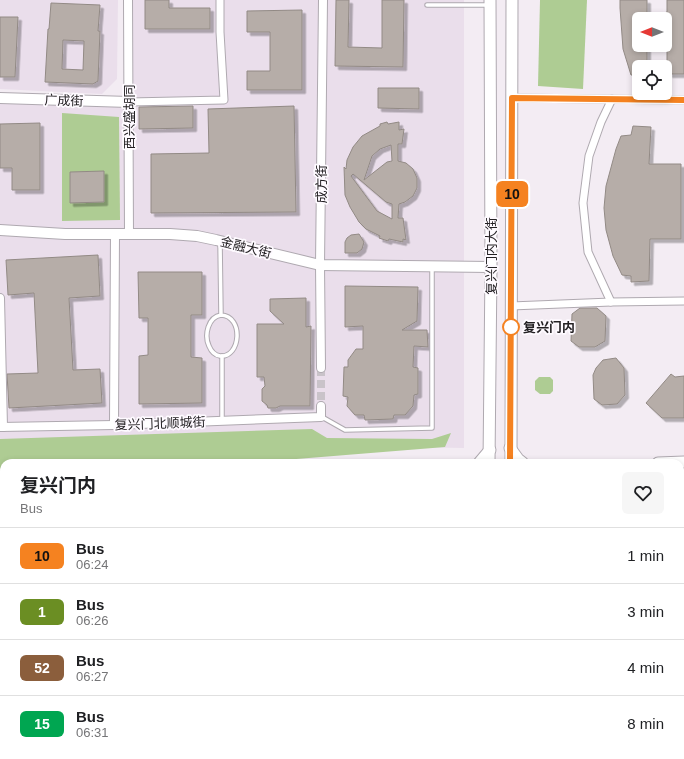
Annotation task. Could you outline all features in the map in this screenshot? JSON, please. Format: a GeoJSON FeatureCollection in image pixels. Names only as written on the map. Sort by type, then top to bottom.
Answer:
{"type":"FeatureCollection","features":[{"type":"Feature","properties":{"kind":"main road","name":"复兴门内大街"},"geometry":{"type":"LineString","coordinates":[[510,459],[512,0]]}},
{"type":"Feature","properties":{"kind":"main road","name":"复兴门内大街"},"geometry":{"type":"LineString","coordinates":[[489,459],[491,264],[490,3]]}},
{"type":"Feature","properties":{"kind":"main road","name":"广成街"},"geometry":{"type":"LineString","coordinates":[[0,98],[129,102]]}},
{"type":"Feature","properties":{"kind":"main road"},"geometry":{"type":"LineString","coordinates":[[0,224],[129,231],[171,228],[193,230],[220,234],[320,262],[491,264]]}},
{"type":"Feature","properties":{"kind":"main road","name":"金融大街"},"geometry":{"type":"LineString","coordinates":[[0,230],[65,234],[115,234],[129,231],[197,236],[320,262],[432,266],[491,264]]}},
{"type":"Feature","properties":{"kind":"main road"},"geometry":{"type":"LineString","coordinates":[[510,448],[518,459]]}},
{"type":"Feature","properties":{"kind":"main road"},"geometry":{"type":"LineString","coordinates":[[482,459],[490,450]]}},
{"type":"Feature","properties":{"kind":"street","name":"西兴盛胡同"},"geometry":{"type":"LineString","coordinates":[[128,0],[129,231]]}},
{"type":"Feature","properties":{"kind":"street"},"geometry":{"type":"LineString","coordinates":[[129,102],[224,100],[220,32],[220,0]]}},
{"type":"Feature","properties":{"kind":"street","name":"成方街"},"geometry":{"type":"LineString","coordinates":[[321,368],[320,262],[323,0]]}},
{"type":"Feature","properties":{"kind":"street"},"geometry":{"type":"LineString","coordinates":[[512,98],[684,100]]}},
{"type":"Feature","properties":{"kind":"street"},"geometry":{"type":"LineString","coordinates":[[611,302],[588,252],[583,203],[589,156],[601,122],[612,99]]}},
{"type":"Feature","properties":{"kind":"street"},"geometry":{"type":"LineString","coordinates":[[114,425],[115,234]]}},
{"type":"Feature","properties":{"kind":"street"},"geometry":{"type":"LineString","coordinates":[[0,298],[1,427]]}},
{"type":"Feature","properties":{"kind":"street"},"geometry":{"type":"LineString","coordinates":[[511,306],[684,301]]}},
{"type":"Feature","properties":{"kind":"street"},"geometry":{"type":"LineString","coordinates":[[321,406],[321,416]]}},
{"type":"Feature","properties":{"kind":"street","name":"复兴门北顺城街"},"geometry":{"type":"LineString","coordinates":[[1,427],[114,425],[321,416]]}},
{"type":"Feature","properties":{"kind":"lane"},"geometry":{"type":"LineString","coordinates":[[427,5],[490,3]]}},
{"type":"Feature","properties":{"kind":"lane"},"geometry":{"type":"LineString","coordinates":[[220,241],[221,315]]}},
{"type":"Feature","properties":{"kind":"lane"},"geometry":{"type":"LineString","coordinates":[[321,416],[345,430],[432,428],[432,266]]}},
{"type":"Feature","properties":{"kind":"lane"},"geometry":{"type":"LineString","coordinates":[[218,315],[228,316],[232,319],[236,328],[237,336],[233,350],[222,356],[215,354],[210,348],[207,339],[210,324],[218,315]]}},
{"type":"Feature","properties":{"kind":"lane"},"geometry":{"type":"LineString","coordinates":[[222,356],[222,421]]}},
{"type":"Feature","properties":{"kind":"shaded area"},"geometry":{"type":"Polygon","coordinates":[[[0,0],[118,0],[117,79],[102,94],[0,89],[0,0]]]}},
{"type":"Feature","properties":{"kind":"shaded area"},"geometry":{"type":"Polygon","coordinates":[[[128,0],[464,0],[464,448],[0,440],[0,98],[129,101],[128,0]]]}},
{"type":"Feature","properties":{"kind":"green space"},"geometry":{"type":"Polygon","coordinates":[[[540,0],[587,0],[583,89],[538,86],[540,0]]]}},
{"type":"Feature","properties":{"kind":"green space"},"geometry":{"type":"Polygon","coordinates":[[[62,113],[119,117],[120,220],[62,221],[62,113]]]}},
{"type":"Feature","properties":{"kind":"green space"},"geometry":{"type":"Polygon","coordinates":[[[539,377],[550,377],[553,380],[553,391],[550,394],[540,394],[535,390],[535,381],[539,377]]]}},
{"type":"Feature","properties":{"kind":"green space"},"geometry":{"type":"Polygon","coordinates":[[[312,429],[327,438],[432,439],[451,433],[445,447],[296,459],[0,459],[0,439],[312,429]]]}},
{"type":"Feature","properties":{"kind":"building"},"geometry":{"type":"Polygon","coordinates":[[[145,0],[169,0],[169,8],[210,8],[210,29],[145,29],[145,0]]]}},
{"type":"Feature","properties":{"kind":"building"},"geometry":{"type":"Polygon","coordinates":[[[336,0],[349,0],[348,47],[382,48],[382,0],[404,0],[403,67],[335,66],[336,0]]]}},
{"type":"Feature","properties":{"kind":"building"},"geometry":{"type":"Polygon","coordinates":[[[620,0],[647,0],[647,12],[632,12],[632,52],[647,52],[647,60],[632,60],[632,75],[623,49],[620,0]]]}},
{"type":"Feature","properties":{"kind":"building"},"geometry":{"type":"Polygon","coordinates":[[[667,0],[684,0],[684,74],[672,74],[672,60],[667,60],[667,52],[672,52],[672,12],[667,12],[667,0]]]}},
{"type":"Feature","properties":{"kind":"building"},"geometry":{"type":"Polygon","coordinates":[[[51,3],[100,5],[98,31],[100,31],[98,81],[93,84],[45,82],[51,3]],[[63,40],[62,69],[83,70],[84,41],[63,40]]]}},
{"type":"Feature","properties":{"kind":"building"},"geometry":{"type":"Polygon","coordinates":[[[302,10],[302,90],[247,90],[247,71],[270,71],[270,32],[247,32],[247,11],[302,10]]]}},
{"type":"Feature","properties":{"kind":"building"},"geometry":{"type":"Polygon","coordinates":[[[0,17],[18,17],[15,77],[0,77],[0,17]]]}},
{"type":"Feature","properties":{"kind":"building"},"geometry":{"type":"Polygon","coordinates":[[[378,88],[419,88],[419,109],[378,108],[378,88]]]}},
{"type":"Feature","properties":{"kind":"building"},"geometry":{"type":"Polygon","coordinates":[[[193,106],[193,128],[139,129],[139,107],[193,106]]]}},
{"type":"Feature","properties":{"kind":"building"},"geometry":{"type":"Polygon","coordinates":[[[294,106],[296,212],[151,213],[151,154],[209,153],[208,109],[294,106]]]}},
{"type":"Feature","properties":{"kind":"building"},"geometry":{"type":"Polygon","coordinates":[[[387,122],[388,124],[399,122],[399,130],[404,129],[402,144],[398,144],[398,161],[406,163],[413,169],[417,178],[417,188],[413,196],[405,202],[399,204],[398,218],[403,218],[406,240],[403,239],[403,242],[389,239],[388,241],[379,238],[380,236],[366,229],[359,222],[345,195],[344,167],[346,169],[347,160],[353,147],[362,136],[380,126],[380,124],[387,122]],[[391,145],[380,149],[372,156],[364,180],[387,162],[392,161],[391,145]],[[353,174],[351,176],[377,211],[392,219],[392,204],[386,202],[353,174]]]}},
{"type":"Feature","properties":{"kind":"building"},"geometry":{"type":"Polygon","coordinates":[[[40,123],[40,190],[12,190],[12,168],[0,168],[0,124],[40,123]]]}},
{"type":"Feature","properties":{"kind":"building"},"geometry":{"type":"Polygon","coordinates":[[[633,126],[651,127],[649,164],[681,164],[681,239],[650,239],[649,281],[631,282],[631,276],[622,275],[613,256],[606,230],[604,208],[606,186],[616,149],[621,136],[631,135],[633,126]]]}},
{"type":"Feature","properties":{"kind":"building"},"geometry":{"type":"Polygon","coordinates":[[[104,171],[104,202],[70,203],[70,172],[104,171]]]}},
{"type":"Feature","properties":{"kind":"building"},"geometry":{"type":"Polygon","coordinates":[[[359,234],[364,242],[362,249],[357,253],[345,253],[345,242],[347,238],[351,235],[359,234]]]}},
{"type":"Feature","properties":{"kind":"building"},"geometry":{"type":"Polygon","coordinates":[[[98,255],[100,296],[69,298],[73,370],[100,369],[102,403],[9,408],[7,374],[38,373],[34,293],[8,295],[6,260],[98,255]]]}},
{"type":"Feature","properties":{"kind":"building"},"geometry":{"type":"Polygon","coordinates":[[[138,272],[202,272],[202,315],[191,315],[191,357],[202,358],[202,403],[139,404],[139,356],[148,355],[148,318],[139,318],[138,272]]]}},
{"type":"Feature","properties":{"kind":"building"},"geometry":{"type":"Polygon","coordinates":[[[345,286],[418,287],[417,321],[402,330],[427,330],[428,347],[414,346],[413,367],[418,368],[418,394],[414,395],[413,406],[405,415],[394,415],[393,419],[365,420],[364,415],[355,415],[347,406],[348,397],[343,396],[344,367],[348,367],[348,360],[356,349],[363,349],[363,326],[345,327],[345,286]]]}},
{"type":"Feature","properties":{"kind":"building"},"geometry":{"type":"Polygon","coordinates":[[[306,298],[306,327],[311,326],[310,406],[280,406],[276,408],[268,408],[262,401],[262,389],[265,386],[264,377],[257,377],[257,324],[284,324],[270,311],[270,299],[306,298]]]}},
{"type":"Feature","properties":{"kind":"building"},"geometry":{"type":"Polygon","coordinates":[[[580,308],[597,308],[606,316],[605,341],[595,347],[579,347],[571,341],[572,314],[580,308]]]}},
{"type":"Feature","properties":{"kind":"building"},"geometry":{"type":"Polygon","coordinates":[[[616,358],[624,368],[625,395],[617,404],[602,405],[594,399],[593,375],[596,368],[603,360],[616,358]]]}},
{"type":"Feature","properties":{"kind":"building"},"geometry":{"type":"Polygon","coordinates":[[[671,374],[675,377],[684,376],[684,418],[662,418],[646,403],[671,374]]]}},
{"type":"Feature","properties":{"kind":"tunnel"},"geometry":{"type":"LineString","coordinates":[[321,368],[321,406]]}},
{"type":"Feature","properties":{"kind":"bus line","name":"10"},"geometry":{"type":"LineString","coordinates":[[510,459],[512,98],[684,100]]}},
{"type":"Feature","properties":{"kind":"place","name":"复兴门内"},"geometry":{"type":"Point","coordinates":[511,327]}}]}
